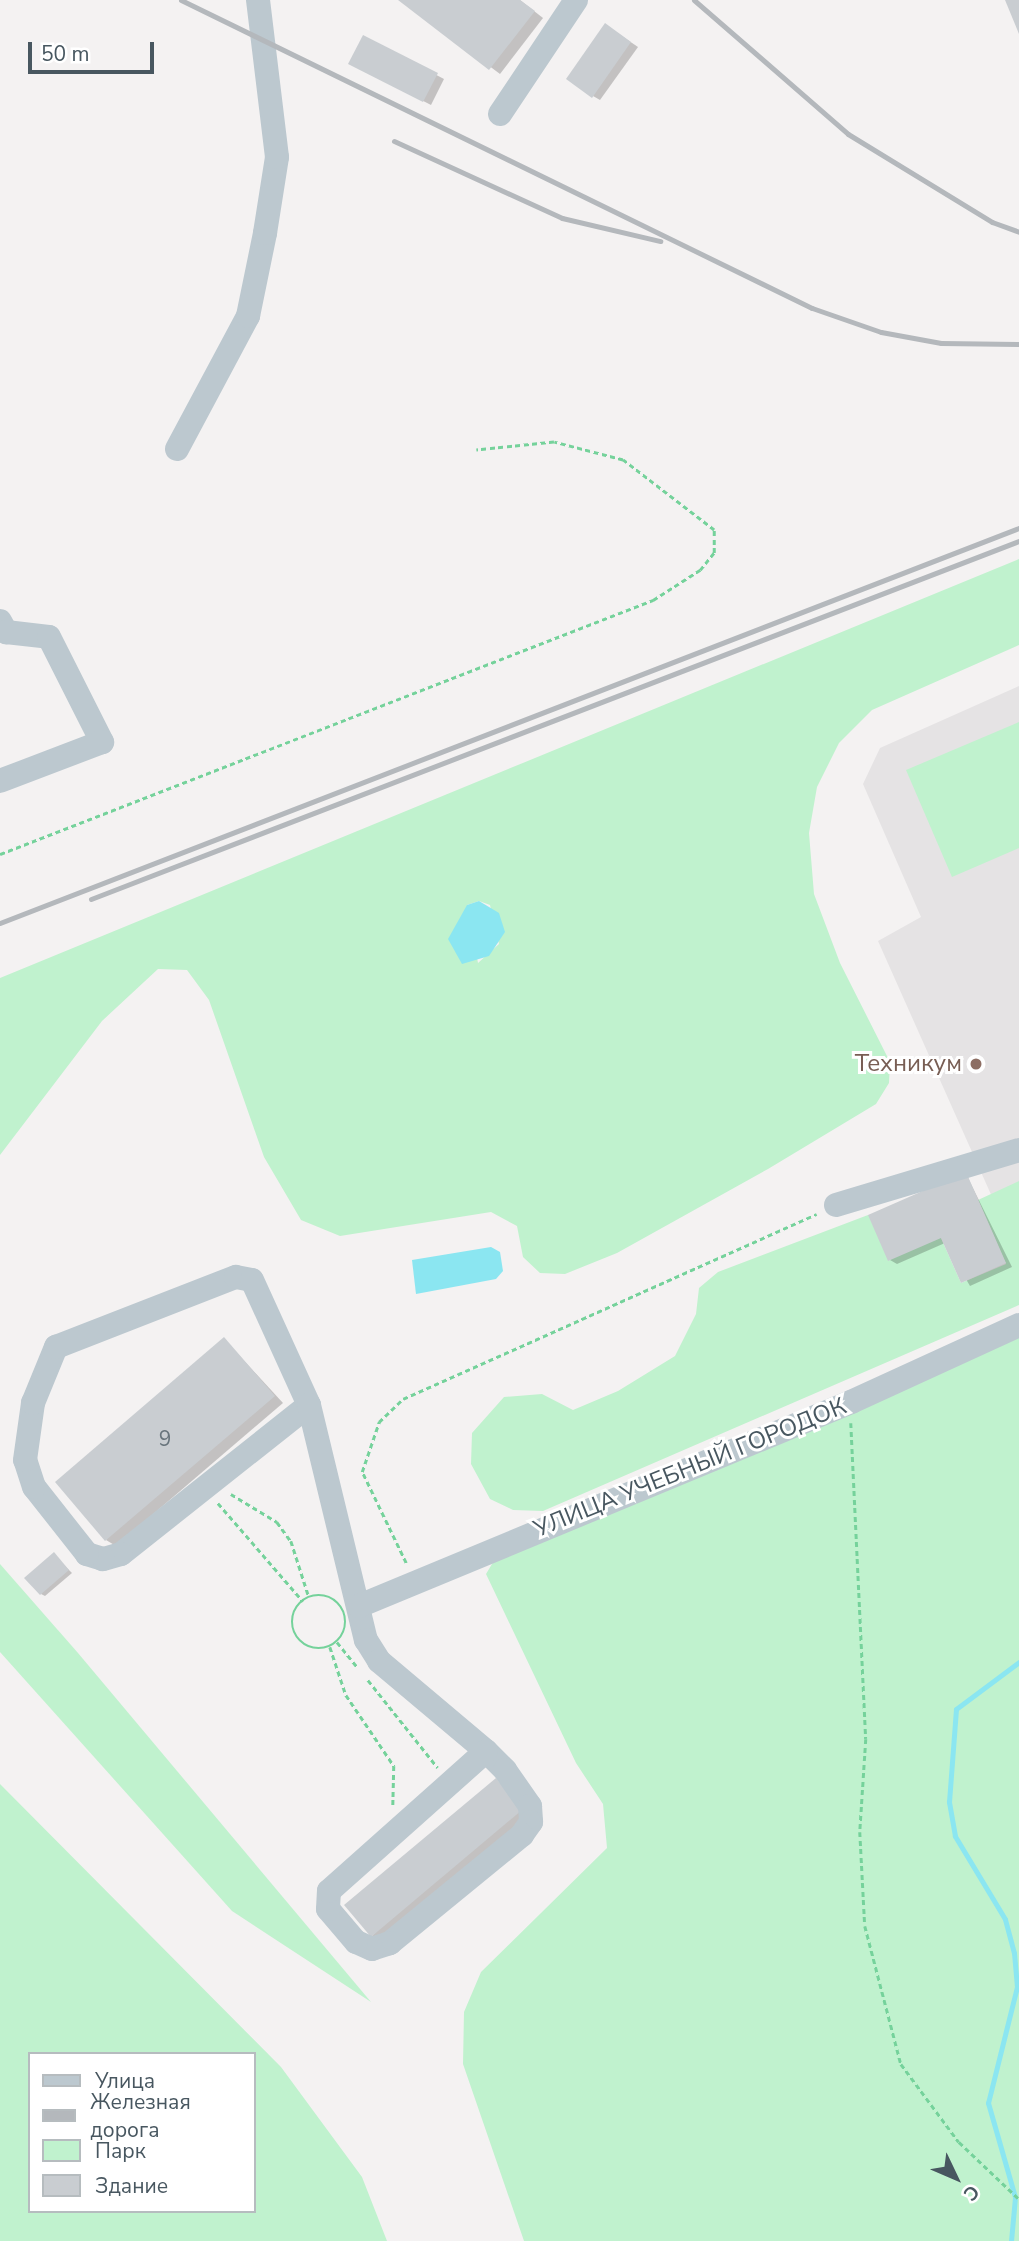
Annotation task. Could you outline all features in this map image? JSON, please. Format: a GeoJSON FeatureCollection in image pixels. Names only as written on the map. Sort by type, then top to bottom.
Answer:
{"type":"FeatureCollection","features":[{"type":"Feature","properties":{"kind":"street"},"geometry":{"type":"LineString","coordinates":[[177,449],[248,316],[265,233],[277,157],[258,0]]}},
{"type":"Feature","properties":{"kind":"street"},"geometry":{"type":"LineString","coordinates":[[500,114],[576,0]]}},
{"type":"Feature","properties":{"kind":"street"},"geometry":{"type":"LineString","coordinates":[[0,621],[6,632],[49,637],[102,742],[0,781]]}},
{"type":"Feature","properties":{"kind":"street"},"geometry":{"type":"LineString","coordinates":[[836,1205],[1019,1150]]}},
{"type":"Feature","properties":{"kind":"street"},"geometry":{"type":"LineString","coordinates":[[309,1405],[121,1554],[87,1554],[34,1487],[25,1460],[33,1403],[57,1347],[244,1278],[252,1280],[309,1405],[366,1640],[380,1661],[486,1751],[530,1806],[531,1822],[390,1943],[372,1949],[356,1942],[328,1909],[329,1891],[486,1751]]}},
{"type":"Feature","properties":{"kind":"street","name":"УЛИЦА УЧЕБНЫЙ ГОРОДОК"},"geometry":{"type":"LineString","coordinates":[[359,1606],[851,1402],[1019,1325]]}},
{"type":"Feature","properties":{"kind":"path"},"geometry":{"type":"LineString","coordinates":[[0,854],[653,600],[700,570],[713,553],[714,530],[623,460],[554,442],[476,450]]}},
{"type":"Feature","properties":{"kind":"path"},"geometry":{"type":"LineString","coordinates":[[416,1581],[362,1472],[379,1422],[403,1399],[836,1205]]}},
{"type":"Feature","properties":{"kind":"path"},"geometry":{"type":"LineString","coordinates":[[851,1402],[866,1740],[860,1832],[865,1926],[901,2064],[959,2142],[1019,2199]]}},
{"type":"Feature","properties":{"kind":"path"},"geometry":{"type":"LineString","coordinates":[[205,1488],[241,1497],[277,1522],[295,1551],[309,1597]]}},
{"type":"Feature","properties":{"kind":"path"},"geometry":{"type":"LineString","coordinates":[[205,1488],[303,1601]]}},
{"type":"Feature","properties":{"kind":"path"},"geometry":{"type":"LineString","coordinates":[[309,1597],[331,1598],[342,1608],[346,1622],[337,1642],[330,1647],[313,1648],[299,1639],[293,1615],[309,1597]]}},
{"type":"Feature","properties":{"kind":"path"},"geometry":{"type":"LineString","coordinates":[[337,1642],[449,1782]]}},
{"type":"Feature","properties":{"kind":"path"},"geometry":{"type":"LineString","coordinates":[[330,1647],[346,1695],[394,1766],[387,1838]]}},
{"type":"Feature","properties":{"kind":"shaded area","name":"Техникум"},"geometry":{"type":"Polygon","coordinates":[[[1019,686],[1019,1188],[993,1199],[878,941],[921,917],[863,784],[880,748],[1019,686]]]}},
{"type":"Feature","properties":{"kind":"green space"},"geometry":{"type":"Polygon","coordinates":[[[1019,559],[1019,645],[872,710],[839,743],[817,787],[809,833],[814,894],[840,963],[890,1062],[889,1083],[876,1104],[768,1169],[617,1253],[565,1274],[540,1273],[523,1257],[517,1226],[491,1212],[340,1236],[301,1220],[264,1157],[209,1000],[187,970],[158,969],[102,1021],[0,1155],[0,978],[1019,559]],[[479,901],[467,905],[478,963],[499,944],[490,905],[479,901]]]}},
{"type":"Feature","properties":{"kind":"green space"},"geometry":{"type":"Polygon","coordinates":[[[1019,722],[1019,848],[952,877],[906,770],[1019,722]]]}},
{"type":"Feature","properties":{"kind":"green space"},"geometry":{"type":"Polygon","coordinates":[[[1019,1181],[1019,1305],[543,1511],[513,1510],[490,1499],[471,1464],[472,1433],[504,1397],[542,1394],[573,1410],[618,1391],[675,1356],[696,1314],[699,1288],[718,1272],[868,1215],[941,1238],[961,1283],[1006,1264],[978,1200],[1019,1181]]]}},
{"type":"Feature","properties":{"kind":"green space"},"geometry":{"type":"Polygon","coordinates":[[[1019,1333],[1019,2241],[524,2241],[463,2064],[464,2012],[481,1972],[607,1848],[603,1804],[576,1763],[486,1574],[495,1559],[1019,1333]]]}},
{"type":"Feature","properties":{"kind":"green space"},"geometry":{"type":"Polygon","coordinates":[[[0,1564],[371,2002],[232,1911],[0,1652],[0,1564]]]}},
{"type":"Feature","properties":{"kind":"green space"},"geometry":{"type":"Polygon","coordinates":[[[0,1784],[281,2067],[362,2177],[387,2241],[0,2241],[0,1784]]]}},
{"type":"Feature","properties":{"kind":"water"},"geometry":{"type":"Polygon","coordinates":[[[479,901],[499,913],[505,932],[489,956],[462,964],[448,939],[467,905],[479,901]]]}},
{"type":"Feature","properties":{"kind":"water"},"geometry":{"type":"Polygon","coordinates":[[[491,1247],[500,1252],[503,1271],[496,1279],[416,1294],[412,1260],[491,1247]]]}},
{"type":"Feature","properties":{"kind":"building"},"geometry":{"type":"Polygon","coordinates":[[[398,0],[520,0],[535,11],[489,70],[398,0]]]}},
{"type":"Feature","properties":{"kind":"building"},"geometry":{"type":"Polygon","coordinates":[[[1005,0],[1019,0],[1019,34],[1005,0]]]}},
{"type":"Feature","properties":{"kind":"building"},"geometry":{"type":"Polygon","coordinates":[[[605,23],[631,42],[592,98],[566,79],[605,23]]]}},
{"type":"Feature","properties":{"kind":"building"},"geometry":{"type":"Polygon","coordinates":[[[363,35],[438,73],[423,102],[348,64],[363,35]]]}},
{"type":"Feature","properties":{"kind":"building"},"geometry":{"type":"Polygon","coordinates":[[[966,1172],[1006,1263],[961,1283],[941,1238],[888,1261],[868,1215],[966,1172]]]}},
{"type":"Feature","properties":{"kind":"building"},"geometry":{"type":"Polygon","coordinates":[[[224,1337],[275,1396],[105,1541],[55,1482],[224,1337]]]}},
{"type":"Feature","properties":{"kind":"building"},"geometry":{"type":"Polygon","coordinates":[[[54,1552],[69,1570],[40,1595],[24,1578],[54,1552]]]}},
{"type":"Feature","properties":{"kind":"building"},"geometry":{"type":"Polygon","coordinates":[[[496,1778],[522,1810],[371,1937],[344,1905],[496,1778]]]}},
{"type":"Feature","properties":{"kind":"waterway"},"geometry":{"type":"LineString","coordinates":[[1011,2241],[1015,2197],[988,2103],[1017,1987],[1014,1953],[1005,1919],[955,1836],[949,1802],[956,1709],[1019,1662]]}},
{"type":"Feature","properties":{"kind":"railway"},"geometry":{"type":"LineString","coordinates":[[181,0],[812,308],[881,332],[941,343],[1019,344]]}},
{"type":"Feature","properties":{"kind":"railway"},"geometry":{"type":"LineString","coordinates":[[694,0],[848,134],[992,222],[1019,232]]}},
{"type":"Feature","properties":{"kind":"railway"},"geometry":{"type":"LineString","coordinates":[[394,141],[562,218],[660,241]]}},
{"type":"Feature","properties":{"kind":"railway"},"geometry":{"type":"LineString","coordinates":[[0,923],[1019,528]]}},
{"type":"Feature","properties":{"kind":"railway"},"geometry":{"type":"LineString","coordinates":[[91,899],[1019,541]]}},
{"type":"Feature","properties":{"kind":"place","name":"Техникум"},"geometry":{"type":"Point","coordinates":[976,1064]}}]}
